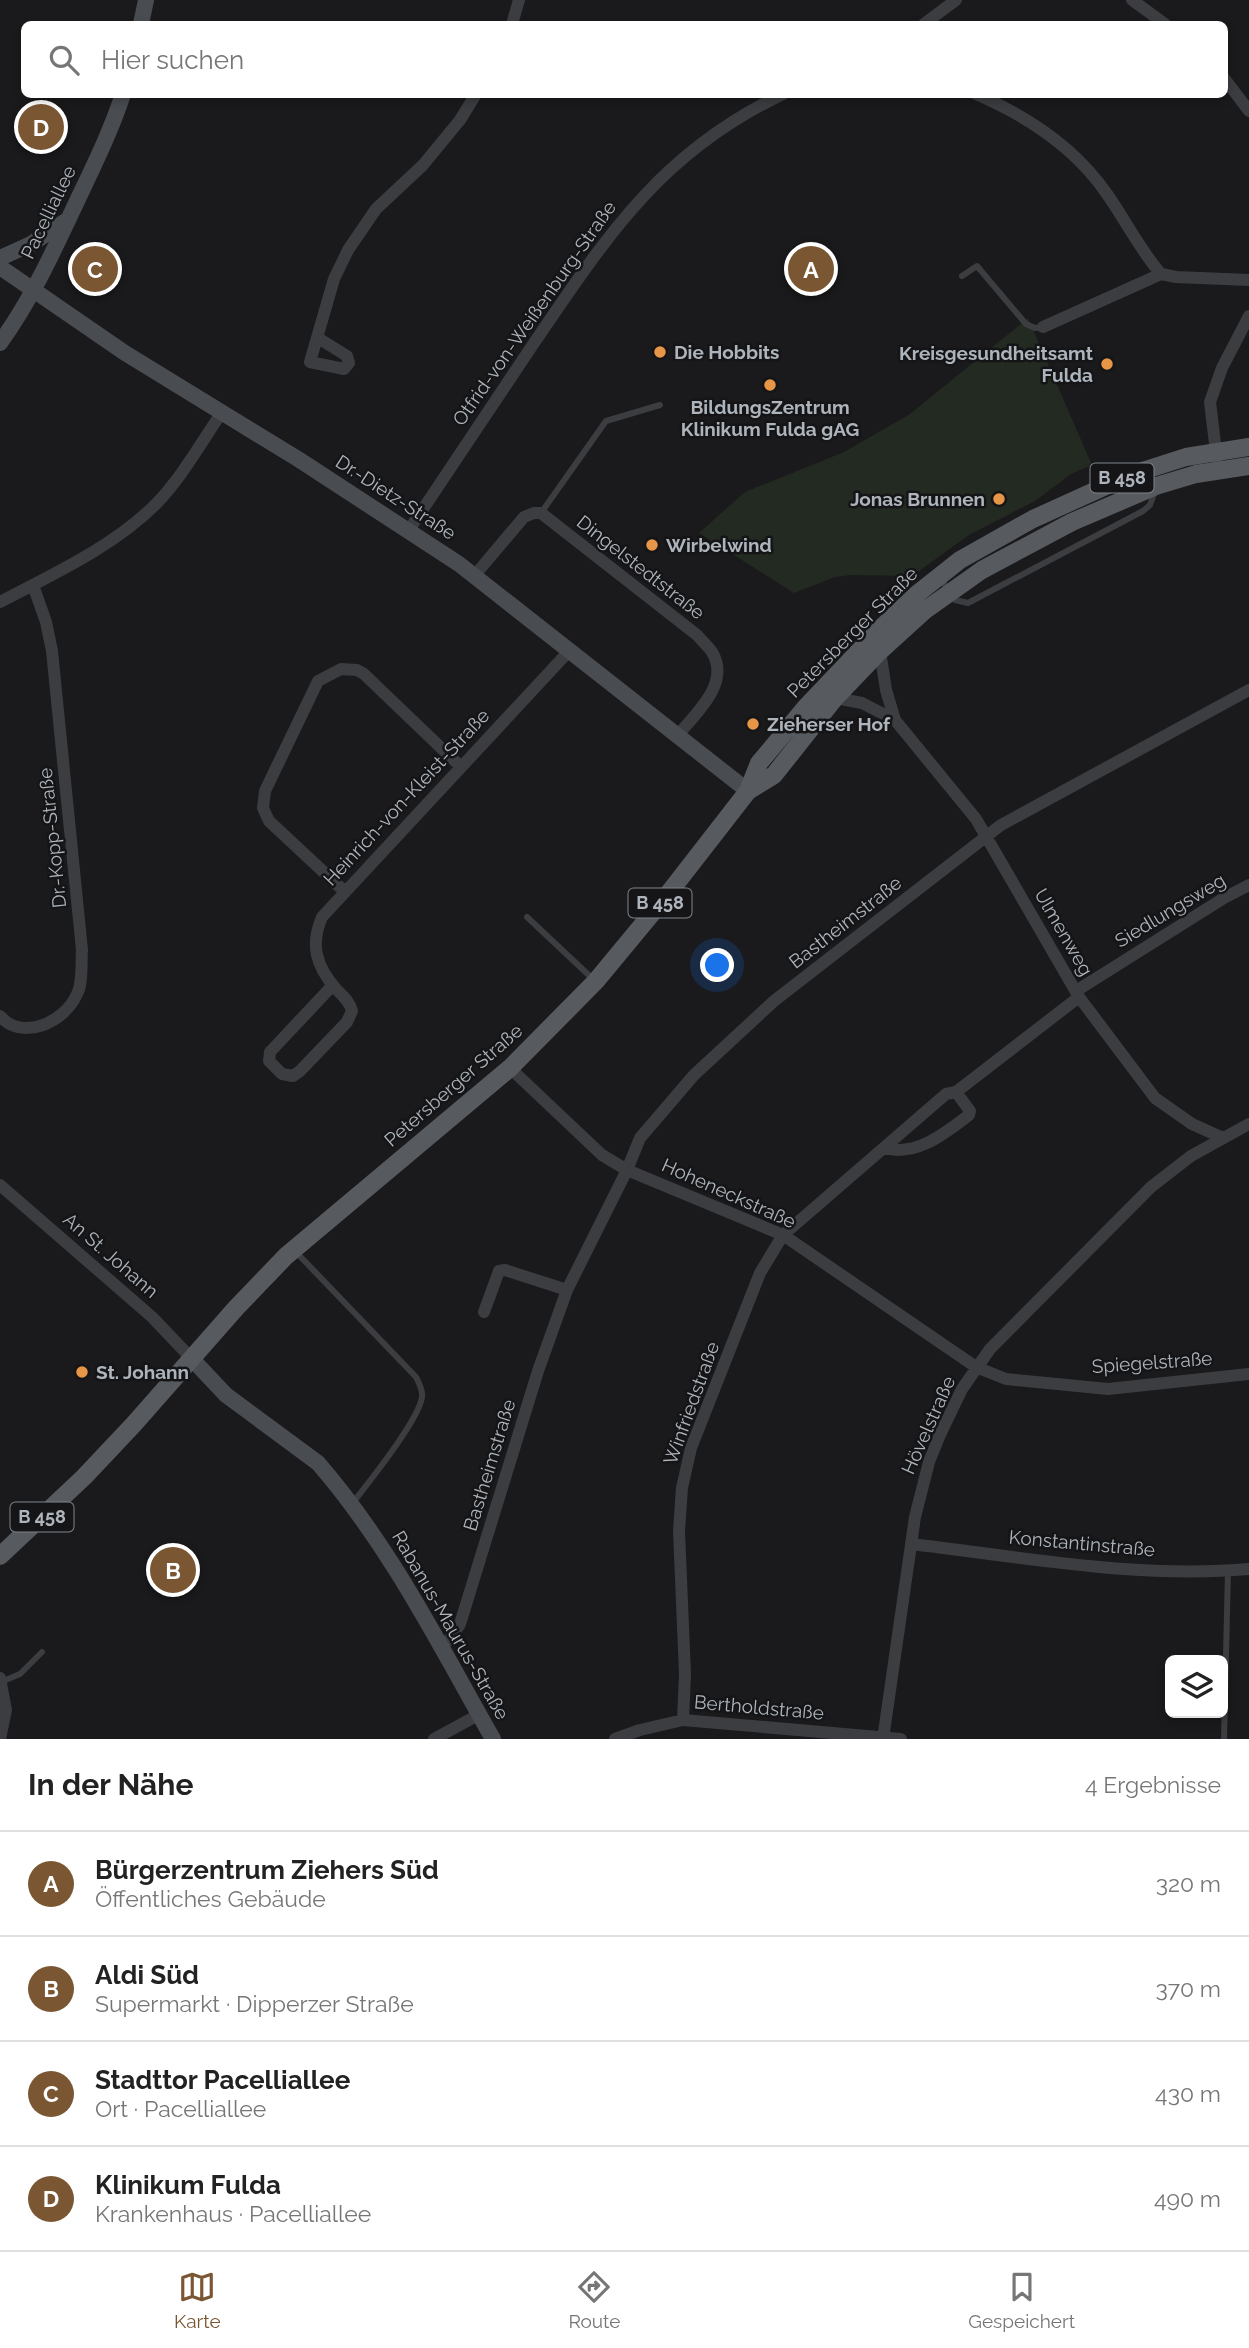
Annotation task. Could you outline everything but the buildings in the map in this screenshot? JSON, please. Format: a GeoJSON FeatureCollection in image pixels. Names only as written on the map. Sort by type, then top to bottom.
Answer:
{"type":"FeatureCollection","features":[{"type":"Feature","properties":{"kind":"main road"},"geometry":{"type":"LineString","coordinates":[[142,21],[146,0]]}},
{"type":"Feature","properties":{"kind":"main road","name":"Pacelliallee"},"geometry":{"type":"LineString","coordinates":[[0,342],[33,290],[108,134],[122,98]]}},
{"type":"Feature","properties":{"kind":"main road"},"geometry":{"type":"LineString","coordinates":[[0,258],[32,244],[68,219]]}},
{"type":"Feature","properties":{"kind":"main road","name":"Dr.-Dietz-Straße"},"geometry":{"type":"LineString","coordinates":[[0,267],[125,353],[409,530],[475,575],[748,791]]}},
{"type":"Feature","properties":{"kind":"main road","name":"Petersberger Straße"},"geometry":{"type":"LineString","coordinates":[[192,1359],[293,1249],[510,1068],[596,981],[748,791],[759,763],[805,708],[880,629],[938,576],[1007,532],[1092,492],[1165,462],[1249,447]]}},
{"type":"Feature","properties":{"kind":"main road","name":"Petersberger Straße"},"geometry":{"type":"LineString","coordinates":[[748,791],[774,775],[835,698],[880,651],[949,592],[1007,555],[1072,522],[1156,486],[1249,466]]}},
{"type":"Feature","properties":{"kind":"main road","name":"Rabanus-Maurus-Straße"},"geometry":{"type":"LineString","coordinates":[[192,1359],[226,1395],[318,1463],[386,1551],[494,1739]]}},
{"type":"Feature","properties":{"kind":"main road","name":"B 458"},"geometry":{"type":"LineString","coordinates":[[0,1556],[84,1477],[192,1359]]}},
{"type":"Feature","properties":{"kind":"street"},"geometry":{"type":"LineString","coordinates":[[513,21],[519,0]]}},
{"type":"Feature","properties":{"kind":"street"},"geometry":{"type":"LineString","coordinates":[[928,21],[956,0]]}},
{"type":"Feature","properties":{"kind":"street"},"geometry":{"type":"LineString","coordinates":[[1132,0],[1161,21]]}},
{"type":"Feature","properties":{"kind":"street"},"geometry":{"type":"LineString","coordinates":[[1228,82],[1247,103]]}},
{"type":"Feature","properties":{"kind":"street"},"geometry":{"type":"LineString","coordinates":[[318,338],[334,279],[365,224],[390,194],[423,165],[460,120],[474,98]]}},
{"type":"Feature","properties":{"kind":"street","name":"Otfrid-von-Weißenburg-Straße"},"geometry":{"type":"LineString","coordinates":[[409,530],[601,245],[634,205],[676,163],[699,145],[748,112],[775,98]]}},
{"type":"Feature","properties":{"kind":"street"},"geometry":{"type":"LineString","coordinates":[[985,98],[1035,124],[1071,153],[1106,191],[1146,257],[1161,274]]}},
{"type":"Feature","properties":{"kind":"street"},"geometry":{"type":"LineString","coordinates":[[1043,327],[1161,274],[1176,277],[1249,279]]}},
{"type":"Feature","properties":{"kind":"street"},"geometry":{"type":"LineString","coordinates":[[1219,471],[1210,402],[1222,368],[1249,316]]}},
{"type":"Feature","properties":{"kind":"street"},"geometry":{"type":"LineString","coordinates":[[0,602],[128,528],[156,504],[177,479],[222,412]]}},
{"type":"Feature","properties":{"kind":"street"},"geometry":{"type":"LineString","coordinates":[[475,575],[524,517],[541,513]]}},
{"type":"Feature","properties":{"kind":"street","name":"Dingelstedtstraße"},"geometry":{"type":"LineString","coordinates":[[541,513],[697,635],[712,653],[718,668],[715,686],[678,735]]}},
{"type":"Feature","properties":{"kind":"street","name":"Dr.-Kopp-Straße"},"geometry":{"type":"LineString","coordinates":[[0,1016],[5,1022],[27,1029],[46,1025],[61,1016],[78,994],[82,950],[52,651],[46,622],[33,585]]}},
{"type":"Feature","properties":{"kind":"street","name":"Heinrich-von-Kleist-Straße"},"geometry":{"type":"LineString","coordinates":[[333,985],[270,1052],[269,1061],[282,1074],[296,1074],[349,1019],[352,1012],[349,1003],[318,962],[316,936],[322,917],[569,650]]}},
{"type":"Feature","properties":{"kind":"street","name":"Ulmenweg"},"geometry":{"type":"LineString","coordinates":[[880,651],[886,691],[895,720],[976,819],[1077,994],[1155,1098],[1192,1124],[1223,1139]]}},
{"type":"Feature","properties":{"kind":"street"},"geometry":{"type":"LineString","coordinates":[[344,891],[274,828],[263,808],[265,791],[318,681],[341,669],[357,670],[364,674],[460,766]]}},
{"type":"Feature","properties":{"kind":"street","name":"Bastheimstraße"},"geometry":{"type":"LineString","coordinates":[[441,1645],[456,1633],[460,1624],[538,1371],[567,1290],[627,1170],[640,1138],[694,1075],[774,1001],[987,836],[1022,813],[1249,690]]}},
{"type":"Feature","properties":{"kind":"street","name":"Ulmenweg"},"geometry":{"type":"LineString","coordinates":[[835,698],[862,703],[895,720]]}},
{"type":"Feature","properties":{"kind":"street","name":"Siedlungsweg"},"geometry":{"type":"LineString","coordinates":[[956,1092],[1077,994],[1213,905],[1249,885]]}},
{"type":"Feature","properties":{"kind":"street","name":"Hoheneckstraße"},"geometry":{"type":"LineString","coordinates":[[510,1068],[602,1155],[627,1170],[783,1235],[976,1367]]}},
{"type":"Feature","properties":{"kind":"street"},"geometry":{"type":"LineString","coordinates":[[884,1148],[894,1151],[939,1138],[969,1115],[969,1108],[956,1092]]}},
{"type":"Feature","properties":{"kind":"street","name":"Winfriedstraße"},"geometry":{"type":"LineString","coordinates":[[683,1720],[685,1674],[679,1531],[682,1488],[691,1448],[704,1412],[760,1273],[783,1235],[946,1094],[956,1092]]}},
{"type":"Feature","properties":{"kind":"street","name":"Hövelstraße"},"geometry":{"type":"LineString","coordinates":[[883,1738],[915,1517],[929,1462],[950,1413],[976,1367],[1007,1330],[1132,1204],[1170,1171],[1249,1124]]}},
{"type":"Feature","properties":{"kind":"street","name":"An St. Johann"},"geometry":{"type":"LineString","coordinates":[[0,1185],[152,1317],[192,1359]]}},
{"type":"Feature","properties":{"kind":"street"},"geometry":{"type":"LineString","coordinates":[[484,1312],[499,1271],[505,1270],[567,1290]]}},
{"type":"Feature","properties":{"kind":"street","name":"Spiegelstraße"},"geometry":{"type":"LineString","coordinates":[[976,1367],[1006,1379],[1108,1389],[1249,1374]]}},
{"type":"Feature","properties":{"kind":"street","name":"Konstantinstraße"},"geometry":{"type":"LineString","coordinates":[[911,1544],[1112,1569],[1249,1569]]}},
{"type":"Feature","properties":{"kind":"street"},"geometry":{"type":"LineString","coordinates":[[0,1739],[6,1710],[1,1680]]}},
{"type":"Feature","properties":{"kind":"street"},"geometry":{"type":"LineString","coordinates":[[434,1739],[480,1714]]}},
{"type":"Feature","properties":{"kind":"street","name":"Bertholdstraße"},"geometry":{"type":"LineString","coordinates":[[615,1739],[683,1720],[901,1739]]}},
{"type":"Feature","properties":{"kind":"lane"},"geometry":{"type":"LineString","coordinates":[[962,275],[977,266],[1026,324],[1035,328],[1043,327]]}},
{"type":"Feature","properties":{"kind":"lane"},"geometry":{"type":"LineString","coordinates":[[541,513],[606,421],[660,405]]}},
{"type":"Feature","properties":{"kind":"lane"},"geometry":{"type":"LineString","coordinates":[[938,576],[955,600],[968,603],[1143,511],[1150,505],[1156,486]]}},
{"type":"Feature","properties":{"kind":"lane"},"geometry":{"type":"LineString","coordinates":[[527,917],[596,981]]}},
{"type":"Feature","properties":{"kind":"lane"},"geometry":{"type":"LineString","coordinates":[[293,1249],[416,1377],[421,1387],[422,1396],[415,1417],[351,1505]]}},
{"type":"Feature","properties":{"kind":"lane"},"geometry":{"type":"LineString","coordinates":[[1224,1739],[1228,1571]]}},
{"type":"Feature","properties":{"kind":"lane"},"geometry":{"type":"LineString","coordinates":[[1,1680],[20,1674],[42,1652]]}},
{"type":"Feature","properties":{"kind":"shaded area"},"geometry":{"type":"Polygon","coordinates":[[[1028,318],[1092,465],[1071,474],[1035,501],[969,535],[912,576],[835,577],[794,593],[699,533],[745,492],[844,452],[910,414],[1028,318]]]}},
{"type":"Feature","properties":{"kind":"place","name":"Klinikum Fulda"},"geometry":{"type":"Point","coordinates":[41,127]}},
{"type":"Feature","properties":{"kind":"place","name":"Stadttor Pacelliallee"},"geometry":{"type":"Point","coordinates":[95,269]}},
{"type":"Feature","properties":{"kind":"place","name":"Bürgerzentrum Ziehers Süd"},"geometry":{"type":"Point","coordinates":[811,269]}},
{"type":"Feature","properties":{"kind":"place","name":"Die Hobbits"},"geometry":{"type":"Point","coordinates":[660,352]}},
{"type":"Feature","properties":{"kind":"place","name":"Kreisgesundheitsamt Fulda"},"geometry":{"type":"Point","coordinates":[1107,364]}},
{"type":"Feature","properties":{"kind":"place","name":"BildungsZentrum Klinikum Fulda gAG"},"geometry":{"type":"Point","coordinates":[770,385]}},
{"type":"Feature","properties":{"kind":"place","name":"Jonas Brunnen"},"geometry":{"type":"Point","coordinates":[999,499]}},
{"type":"Feature","properties":{"kind":"place","name":"Wirbelwind"},"geometry":{"type":"Point","coordinates":[652,545]}},
{"type":"Feature","properties":{"kind":"place","name":"Zieherser Hof"},"geometry":{"type":"Point","coordinates":[753,724]}},
{"type":"Feature","properties":{"kind":"place","name":"St. Johann"},"geometry":{"type":"Point","coordinates":[82,1372]}},
{"type":"Feature","properties":{"kind":"place","name":"Aldi Süd"},"geometry":{"type":"Point","coordinates":[173,1570]}}]}
